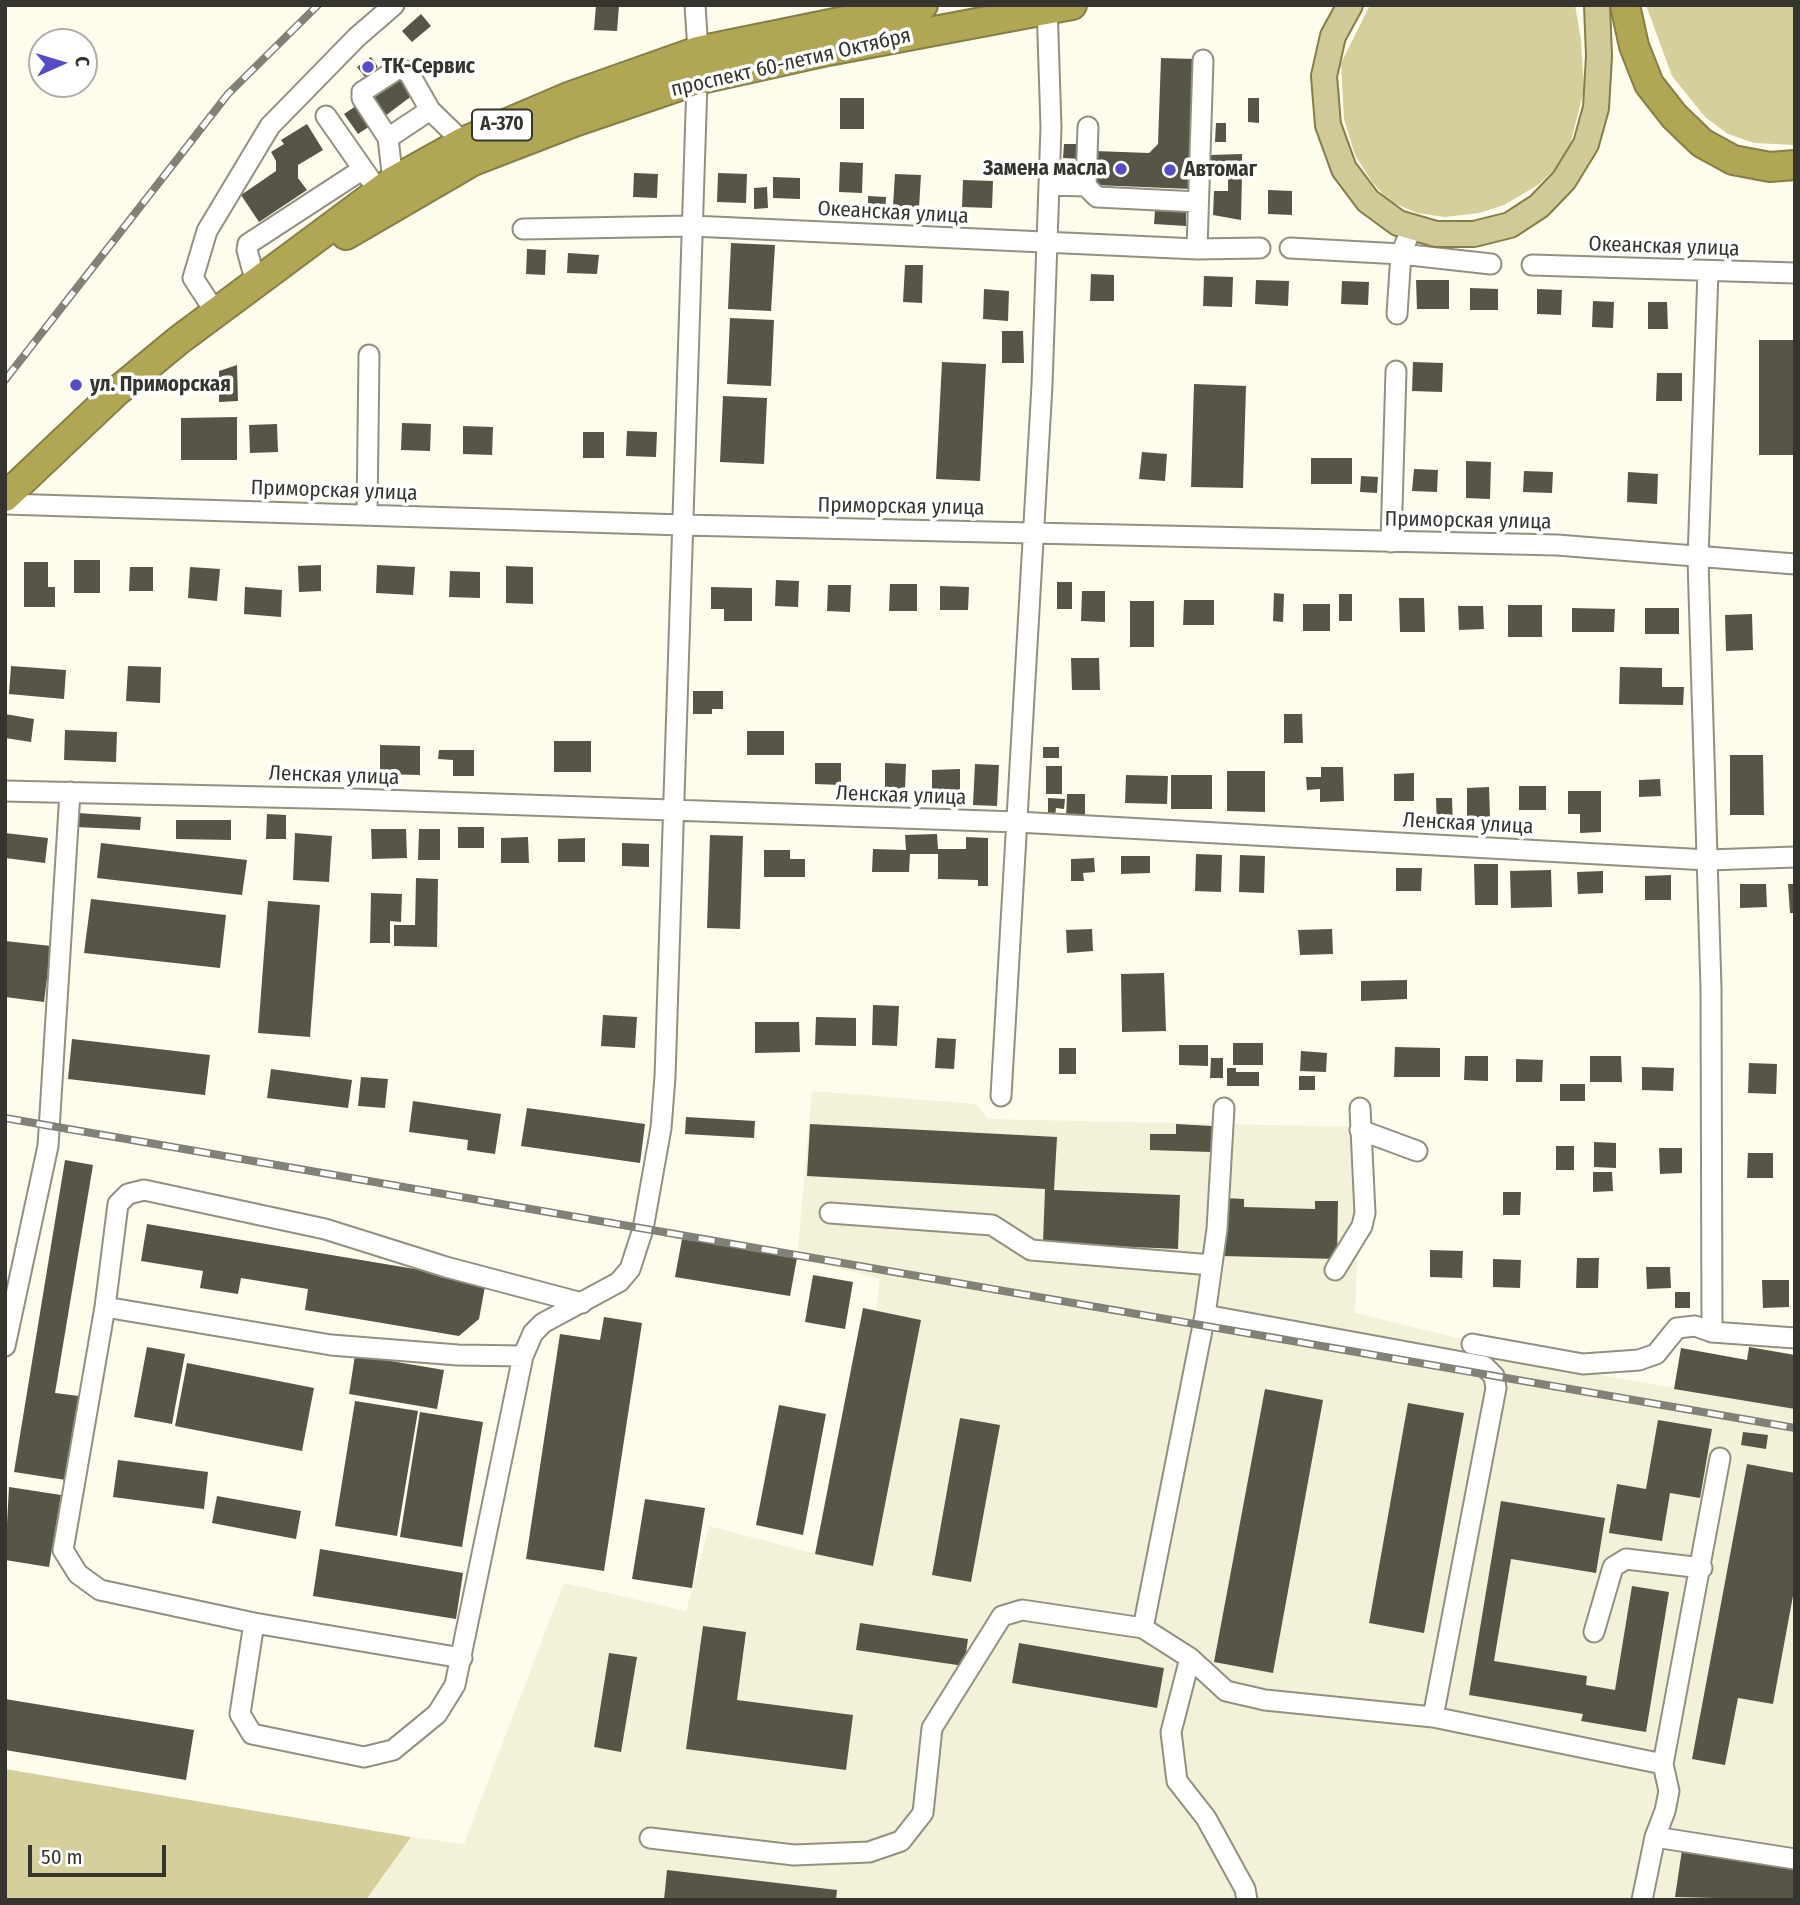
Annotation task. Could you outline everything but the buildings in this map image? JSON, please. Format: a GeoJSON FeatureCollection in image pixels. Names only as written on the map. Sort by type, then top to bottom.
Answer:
{"type":"FeatureCollection","features":[{"type":"Feature","properties":{"kind":"highway","name":"проспект 60-летия Октября"},"geometry":{"type":"LineString","coordinates":[[5,497],[116,392],[256,283],[378,180],[571,96],[698,51],[923,5]]}},
{"type":"Feature","properties":{"kind":"highway"},"geometry":{"type":"LineString","coordinates":[[1625,5],[1634,46],[1649,84],[1674,116],[1702,143],[1733,160],[1770,167],[1795,165]]}},
{"type":"Feature","properties":{"kind":"highway","name":"проспект 60-летия Октября"},"geometry":{"type":"LineString","coordinates":[[220,310],[473,161],[574,122],[697,80],[828,51],[1055,7]]}},
{"type":"Feature","properties":{"kind":"main road"},"geometry":{"type":"LineString","coordinates":[[821,26],[880,5]]}},
{"type":"Feature","properties":{"kind":"main road"},"geometry":{"type":"LineString","coordinates":[[1350,5],[1333,36],[1324,76],[1328,125],[1344,169],[1368,201],[1398,223],[1436,234],[1474,234],[1510,225],[1539,206],[1564,180],[1586,144],[1596,108],[1600,57],[1597,5]]}},
{"type":"Feature","properties":{"kind":"street"},"geometry":{"type":"LineString","coordinates":[[220,310],[193,278],[207,230],[271,126],[357,37],[394,5]]}},
{"type":"Feature","properties":{"kind":"street"},"geometry":{"type":"LineString","coordinates":[[254,1623],[240,1714],[253,1734],[364,1758],[393,1750],[437,1714],[455,1685],[523,1356],[533,1332],[542,1323],[619,1282],[630,1269],[637,1252],[661,1128],[665,1077],[698,51],[695,5]]}},
{"type":"Feature","properties":{"kind":"street"},"geometry":{"type":"LineString","coordinates":[[1001,1096],[1034,532],[1055,7]]}},
{"type":"Feature","properties":{"kind":"street"},"geometry":{"type":"LineString","coordinates":[[1197,249],[1203,60]]}},
{"type":"Feature","properties":{"kind":"street"},"geometry":{"type":"LineString","coordinates":[[388,138],[362,98],[362,92],[399,68],[404,68],[430,110],[463,142]]}},
{"type":"Feature","properties":{"kind":"street"},"geometry":{"type":"LineString","coordinates":[[378,180],[388,138],[430,110]]}},
{"type":"Feature","properties":{"kind":"street"},"geometry":{"type":"LineString","coordinates":[[326,117],[378,180]]}},
{"type":"Feature","properties":{"kind":"street"},"geometry":{"type":"LineString","coordinates":[[1086,186],[1088,127]]}},
{"type":"Feature","properties":{"kind":"street"},"geometry":{"type":"LineString","coordinates":[[1049,185],[1086,186],[1097,197],[1198,202]]}},
{"type":"Feature","properties":{"kind":"street","name":"Океанская улица"},"geometry":{"type":"LineString","coordinates":[[523,229],[692,226],[1197,249],[1260,248]]}},
{"type":"Feature","properties":{"kind":"street"},"geometry":{"type":"LineString","coordinates":[[1396,314],[1401,254],[1412,227]]}},
{"type":"Feature","properties":{"kind":"street"},"geometry":{"type":"LineString","coordinates":[[1290,248],[1401,254],[1491,264]]}},
{"type":"Feature","properties":{"kind":"street","name":"Океанская улица"},"geometry":{"type":"LineString","coordinates":[[1532,265],[1795,273]]}},
{"type":"Feature","properties":{"kind":"street"},"geometry":{"type":"LineString","coordinates":[[1708,271],[1698,559],[1708,860],[1712,1332]]}},
{"type":"Feature","properties":{"kind":"street"},"geometry":{"type":"LineString","coordinates":[[367,515],[369,355]]}},
{"type":"Feature","properties":{"kind":"street"},"geometry":{"type":"LineString","coordinates":[[1391,542],[1396,371]]}},
{"type":"Feature","properties":{"kind":"street","name":"Приморская улица"},"geometry":{"type":"LineString","coordinates":[[5,504],[683,525],[1557,545],[1698,559],[1795,564]]}},
{"type":"Feature","properties":{"kind":"street","name":"Ленская улица"},"geometry":{"type":"LineString","coordinates":[[5,791],[353,799],[1017,822],[1708,860],[1795,857]]}},
{"type":"Feature","properties":{"kind":"street"},"geometry":{"type":"LineString","coordinates":[[5,1346],[48,1146],[70,792]]}},
{"type":"Feature","properties":{"kind":"street"},"geometry":{"type":"LineString","coordinates":[[1143,1628],[1205,1315],[1212,1265],[1224,1108]]}},
{"type":"Feature","properties":{"kind":"street"},"geometry":{"type":"LineString","coordinates":[[1335,1270],[1362,1226],[1365,1213],[1360,1108]]}},
{"type":"Feature","properties":{"kind":"street"},"geometry":{"type":"LineString","coordinates":[[1360,1130],[1417,1151]]}},
{"type":"Feature","properties":{"kind":"street"},"geometry":{"type":"LineString","coordinates":[[461,1658],[254,1623],[100,1590],[78,1574],[63,1550],[105,1307],[118,1205],[128,1194],[144,1190],[325,1229],[446,1268],[582,1303]]}},
{"type":"Feature","properties":{"kind":"street"},"geometry":{"type":"LineString","coordinates":[[831,1213],[992,1225],[1031,1250],[1212,1265]]}},
{"type":"Feature","properties":{"kind":"street"},"geometry":{"type":"LineString","coordinates":[[105,1307],[331,1345],[458,1355],[523,1356]]}},
{"type":"Feature","properties":{"kind":"street"},"geometry":{"type":"LineString","coordinates":[[1205,1315],[1484,1366],[1494,1376],[1496,1388],[1433,1717]]}},
{"type":"Feature","properties":{"kind":"street"},"geometry":{"type":"LineString","coordinates":[[1472,1344],[1583,1364],[1639,1360],[1656,1354],[1677,1328],[1695,1326],[1712,1332],[1795,1338]]}},
{"type":"Feature","properties":{"kind":"street"},"geometry":{"type":"LineString","coordinates":[[1642,1900],[1655,1837],[1669,1791],[1663,1764],[1702,1568],[1720,1458]]}},
{"type":"Feature","properties":{"kind":"street"},"geometry":{"type":"LineString","coordinates":[[1594,1632],[1613,1567],[1626,1559],[1702,1568]]}},
{"type":"Feature","properties":{"kind":"street"},"geometry":{"type":"LineString","coordinates":[[650,1838],[794,1855],[869,1852],[901,1841],[923,1813],[932,1728],[1002,1616],[1022,1610],[1143,1628],[1190,1658],[1226,1691],[1265,1700],[1433,1717],[1663,1764]]}},
{"type":"Feature","properties":{"kind":"street"},"geometry":{"type":"LineString","coordinates":[[1190,1658],[1171,1732],[1177,1781],[1206,1818],[1245,1889],[1247,1900]]}},
{"type":"Feature","properties":{"kind":"street"},"geometry":{"type":"LineString","coordinates":[[1655,1837],[1795,1859]]}},
{"type":"Feature","properties":{"kind":"shaded area"},"geometry":{"type":"Polygon","coordinates":[[[1370,5],[1575,5],[1581,40],[1584,90],[1571,141],[1558,166],[1538,185],[1504,205],[1479,213],[1445,217],[1417,213],[1389,201],[1372,182],[1355,155],[1344,119],[1341,63],[1370,5]]]}},
{"type":"Feature","properties":{"kind":"shaded area"},"geometry":{"type":"Polygon","coordinates":[[[1646,5],[1795,5],[1795,145],[1754,143],[1728,134],[1705,117],[1672,76],[1646,5]]]}},
{"type":"Feature","properties":{"kind":"shaded area"},"geometry":{"type":"Polygon","coordinates":[[[812,1091],[976,1104],[988,1119],[1363,1127],[1355,1313],[1462,1339],[1461,1351],[1795,1409],[1795,1900],[367,1900],[411,1837],[464,1844],[564,1583],[686,1611],[709,1526],[815,1554],[872,1565],[921,1320],[876,1311],[880,1279],[797,1258],[812,1091]]]}},
{"type":"Feature","properties":{"kind":"shaded area"},"geometry":{"type":"Polygon","coordinates":[[[5,1769],[411,1837],[366,1900],[5,1900],[5,1769]]]}},
{"type":"Feature","properties":{"kind":"railway"},"geometry":{"type":"LineString","coordinates":[[5,380],[228,94],[318,5]]}},
{"type":"Feature","properties":{"kind":"railway"},"geometry":{"type":"LineString","coordinates":[[5,1118],[1795,1428]]}},
{"type":"Feature","properties":{"kind":"place","name":"ТК-Сервис"},"geometry":{"type":"Point","coordinates":[368,67]}},
{"type":"Feature","properties":{"kind":"place","name":"Замена масла"},"geometry":{"type":"Point","coordinates":[1121,169]}},
{"type":"Feature","properties":{"kind":"place","name":"Автомаг"},"geometry":{"type":"Point","coordinates":[1170,170]}},
{"type":"Feature","properties":{"kind":"place","name":"ул. Приморская"},"geometry":{"type":"Point","coordinates":[76,385]}}]}
